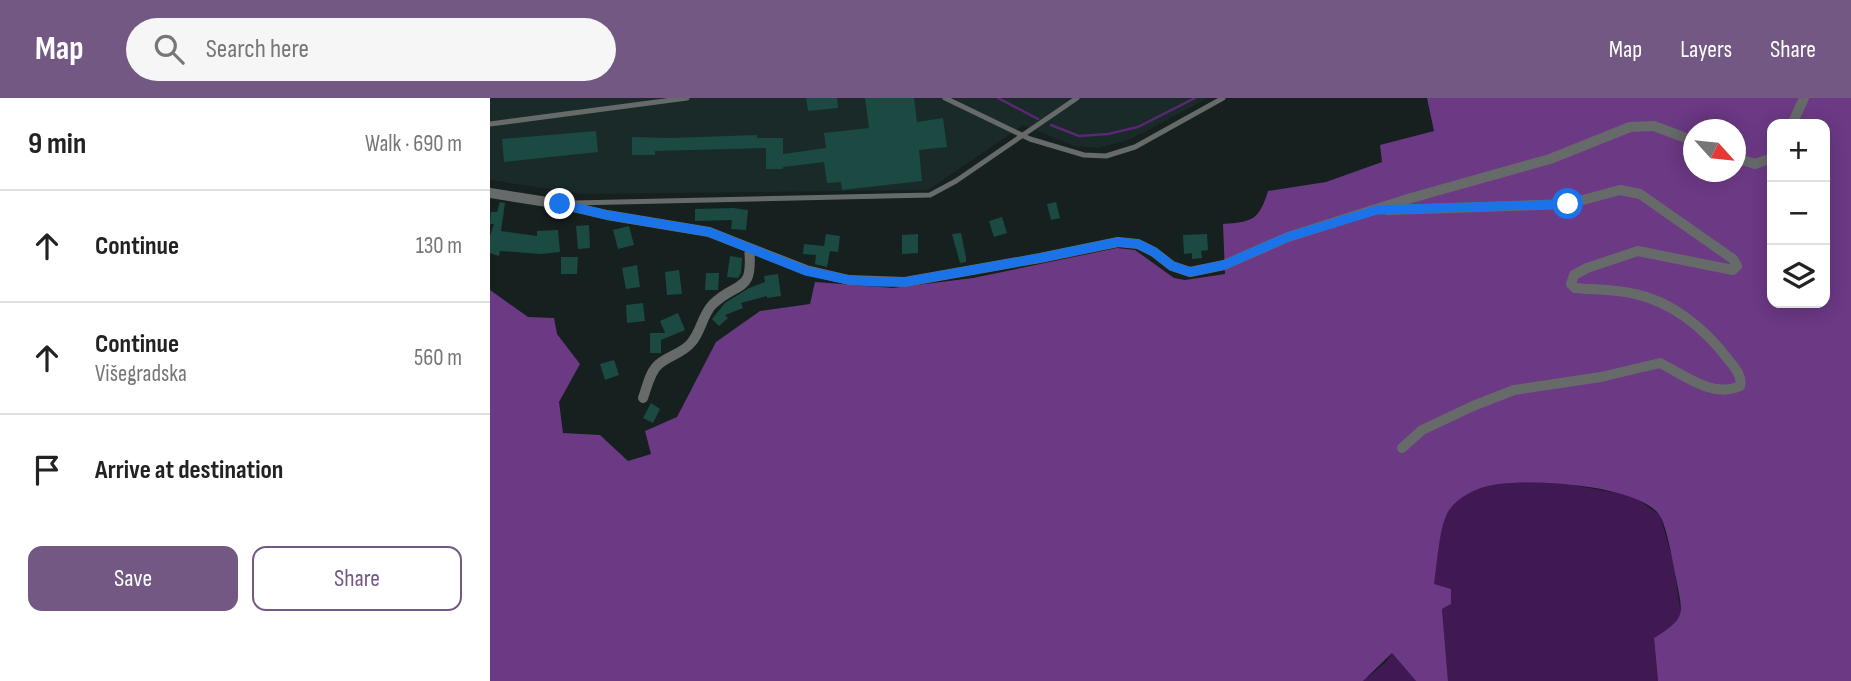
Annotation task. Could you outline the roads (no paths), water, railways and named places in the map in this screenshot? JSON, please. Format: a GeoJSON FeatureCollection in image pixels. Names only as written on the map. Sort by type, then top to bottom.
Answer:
{"type":"FeatureCollection","features":[{"type":"Feature","properties":{"kind":"street"},"geometry":{"type":"LineString","coordinates":[[1794,119],[1804,98]]}},
{"type":"Feature","properties":{"kind":"street"},"geometry":{"type":"LineString","coordinates":[[490,193],[709,232],[806,271],[849,280],[905,282],[1118,242],[1138,244],[1172,266],[1190,272],[1224,265],[1288,237],[1550,159],[1630,127],[1654,126],[1683,137]]}},
{"type":"Feature","properties":{"kind":"street"},"geometry":{"type":"LineString","coordinates":[[1746,161],[1755,164],[1767,160]]}},
{"type":"Feature","properties":{"kind":"street"},"geometry":{"type":"LineString","coordinates":[[1377,210],[1568,204],[1620,190],[1640,194],[1734,259],[1737,266],[1733,270],[1638,251],[1587,268],[1574,275],[1571,284],[1575,288],[1635,294],[1661,302],[1710,337],[1738,373],[1740,386],[1722,391],[1701,385],[1660,363],[1601,377],[1514,390],[1422,430],[1402,448]]}},
{"type":"Feature","properties":{"kind":"street"},"geometry":{"type":"LineString","coordinates":[[643,398],[653,370],[689,346],[709,308],[720,298],[745,284],[749,275],[750,248]]}},
{"type":"Feature","properties":{"kind":"lane"},"geometry":{"type":"LineString","coordinates":[[490,124],[687,98]]}},
{"type":"Feature","properties":{"kind":"lane"},"geometry":{"type":"LineString","coordinates":[[944,98],[1024,135],[1084,155],[1106,156],[1135,147],[1223,98]]}},
{"type":"Feature","properties":{"kind":"lane"},"geometry":{"type":"LineString","coordinates":[[560,204],[930,195],[956,181],[1077,98]]}},
{"type":"Feature","properties":{"kind":"waterway"},"geometry":{"type":"LineString","coordinates":[[998,98],[1038,119]]}},
{"type":"Feature","properties":{"kind":"waterway"},"geometry":{"type":"LineString","coordinates":[[1051,125],[1079,136],[1108,134],[1138,127],[1195,98]]}}]}
